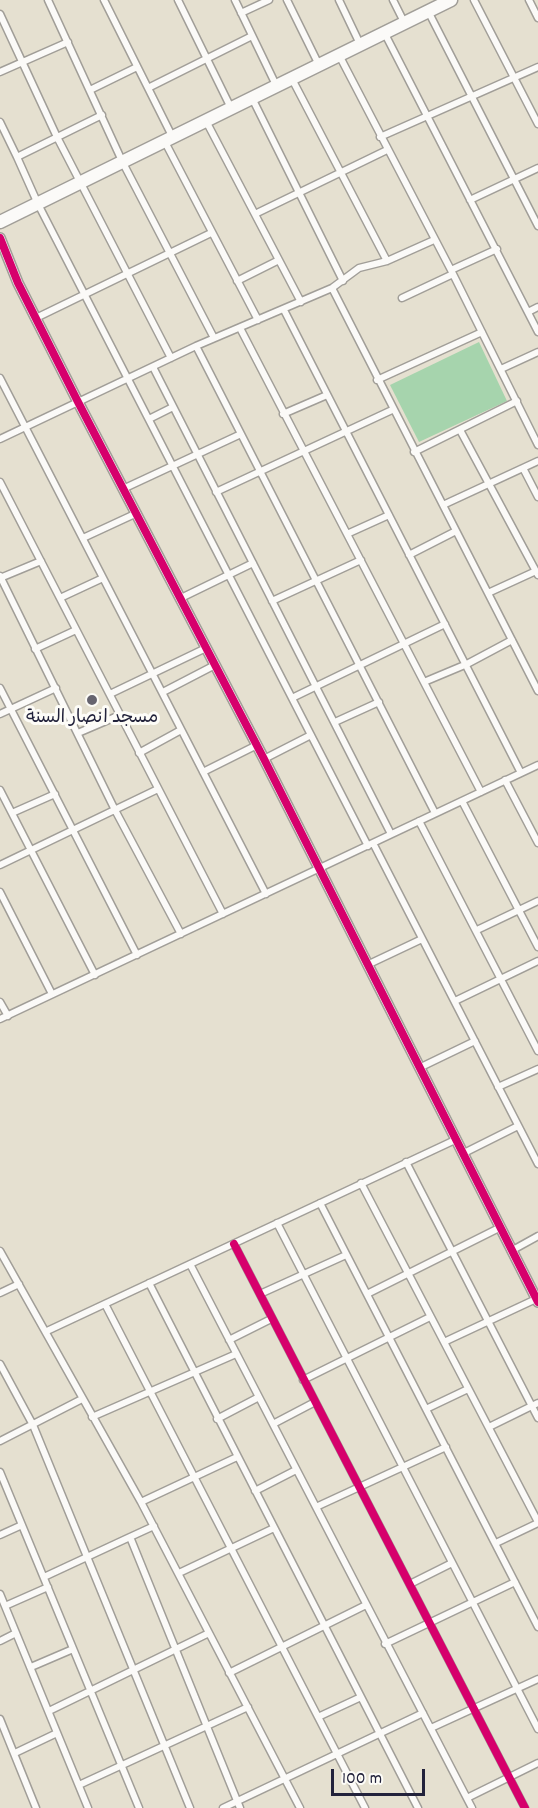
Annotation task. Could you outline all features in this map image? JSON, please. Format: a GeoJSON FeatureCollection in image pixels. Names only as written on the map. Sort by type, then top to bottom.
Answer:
{"type":"FeatureCollection","features":[{"type":"Feature","properties":{"kind":"highway"},"geometry":{"type":"LineString","coordinates":[[0,222],[448,1]]}},
{"type":"Feature","properties":{"kind":"street"},"geometry":{"type":"LineString","coordinates":[[48,0],[123,163],[214,338]]}},
{"type":"Feature","properties":{"kind":"street"},"geometry":{"type":"LineString","coordinates":[[104,0],[148,88],[211,233],[258,320]]}},
{"type":"Feature","properties":{"kind":"street"},"geometry":{"type":"LineString","coordinates":[[178,0],[231,108]]}},
{"type":"Feature","properties":{"kind":"street"},"geometry":{"type":"LineString","coordinates":[[235,0],[276,85]]}},
{"type":"Feature","properties":{"kind":"street"},"geometry":{"type":"LineString","coordinates":[[242,13],[269,0]]}},
{"type":"Feature","properties":{"kind":"street"},"geometry":{"type":"LineString","coordinates":[[287,0],[319,65]]}},
{"type":"Feature","properties":{"kind":"street"},"geometry":{"type":"LineString","coordinates":[[339,0],[360,44]]}},
{"type":"Feature","properties":{"kind":"street"},"geometry":{"type":"LineString","coordinates":[[393,0],[405,22]]}},
{"type":"Feature","properties":{"kind":"street"},"geometry":{"type":"LineString","coordinates":[[474,0],[538,124]]}},
{"type":"Feature","properties":{"kind":"street"},"geometry":{"type":"LineString","coordinates":[[529,0],[538,18]]}},
{"type":"Feature","properties":{"kind":"street"},"geometry":{"type":"LineString","coordinates":[[428,11],[538,226]]}},
{"type":"Feature","properties":{"kind":"street"},"geometry":{"type":"LineString","coordinates":[[0,14],[57,137],[171,358]]}},
{"type":"Feature","properties":{"kind":"street"},"geometry":{"type":"LineString","coordinates":[[384,32],[538,332]]}},
{"type":"Feature","properties":{"kind":"street"},"geometry":{"type":"LineString","coordinates":[[148,88],[252,36]]}},
{"type":"Feature","properties":{"kind":"street"},"geometry":{"type":"LineString","coordinates":[[0,72],[68,42]]}},
{"type":"Feature","properties":{"kind":"street"},"geometry":{"type":"LineString","coordinates":[[339,55],[452,272],[538,445]]}},
{"type":"Feature","properties":{"kind":"street"},"geometry":{"type":"LineString","coordinates":[[90,90],[137,67]]}},
{"type":"Feature","properties":{"kind":"street"},"geometry":{"type":"LineString","coordinates":[[380,137],[538,67]]}},
{"type":"Feature","properties":{"kind":"street"},"geometry":{"type":"LineString","coordinates":[[292,78],[387,261]]}},
{"type":"Feature","properties":{"kind":"street"},"geometry":{"type":"LineString","coordinates":[[252,98],[343,281]]}},
{"type":"Feature","properties":{"kind":"street"},"geometry":{"type":"LineString","coordinates":[[17,157],[102,115]]}},
{"type":"Feature","properties":{"kind":"street"},"geometry":{"type":"LineString","coordinates":[[206,121],[301,302]]}},
{"type":"Feature","properties":{"kind":"street"},"geometry":{"type":"LineString","coordinates":[[0,122],[38,204],[311,735],[423,939],[538,1164]]}},
{"type":"Feature","properties":{"kind":"street"},"geometry":{"type":"LineString","coordinates":[[255,214],[387,150]]}},
{"type":"Feature","properties":{"kind":"street"},"geometry":{"type":"LineString","coordinates":[[470,200],[538,168]]}},
{"type":"Feature","properties":{"kind":"street"},"geometry":{"type":"LineString","coordinates":[[36,318],[211,233]]}},
{"type":"Feature","properties":{"kind":"street"},"geometry":{"type":"LineString","coordinates":[[0,238],[18,284]]}},
{"type":"Feature","properties":{"kind":"street"},"geometry":{"type":"LineString","coordinates":[[1,437],[196,346],[332,288],[359,268],[387,261],[434,240]]}},
{"type":"Feature","properties":{"kind":"street"},"geometry":{"type":"LineString","coordinates":[[402,298],[497,249]]}},
{"type":"Feature","properties":{"kind":"street"},"geometry":{"type":"LineString","coordinates":[[0,257],[18,284],[125,488],[537,1301],[444,1342]]}},
{"type":"Feature","properties":{"kind":"street"},"geometry":{"type":"LineString","coordinates":[[237,281],[279,260]]}},
{"type":"Feature","properties":{"kind":"street"},"geometry":{"type":"LineString","coordinates":[[332,288],[392,410],[538,691]]}},
{"type":"Feature","properties":{"kind":"street"},"geometry":{"type":"LineString","coordinates":[[528,312],[538,307]]}},
{"type":"Feature","properties":{"kind":"street"},"geometry":{"type":"LineString","coordinates":[[284,310],[521,774]]}},
{"type":"Feature","properties":{"kind":"street"},"geometry":{"type":"LineString","coordinates":[[240,328],[481,792]]}},
{"type":"Feature","properties":{"kind":"street"},"geometry":{"type":"LineString","coordinates":[[377,380],[482,332]]}},
{"type":"Feature","properties":{"kind":"street"},"geometry":{"type":"LineString","coordinates":[[196,346],[435,813]]}},
{"type":"Feature","properties":{"kind":"street"},"geometry":{"type":"LineString","coordinates":[[501,369],[538,352]]}},
{"type":"Feature","properties":{"kind":"street"},"geometry":{"type":"LineString","coordinates":[[153,367],[391,834]]}},
{"type":"Feature","properties":{"kind":"street"},"geometry":{"type":"LineString","coordinates":[[0,378],[266,894]]}},
{"type":"Feature","properties":{"kind":"street"},"geometry":{"type":"LineString","coordinates":[[283,414],[327,395]]}},
{"type":"Feature","properties":{"kind":"street"},"geometry":{"type":"LineString","coordinates":[[414,452],[516,401]]}},
{"type":"Feature","properties":{"kind":"street"},"geometry":{"type":"LineString","coordinates":[[149,419],[173,407]]}},
{"type":"Feature","properties":{"kind":"street"},"geometry":{"type":"LineString","coordinates":[[216,492],[392,410]]}},
{"type":"Feature","properties":{"kind":"street"},"geometry":{"type":"LineString","coordinates":[[460,430],[537,573],[488,593]]}},
{"type":"Feature","properties":{"kind":"street"},"geometry":{"type":"LineString","coordinates":[[125,488],[195,453],[241,434]]}},
{"type":"Feature","properties":{"kind":"street"},"geometry":{"type":"LineString","coordinates":[[443,505],[538,461]]}},
{"type":"Feature","properties":{"kind":"street"},"geometry":{"type":"LineString","coordinates":[[523,468],[538,497]]}},
{"type":"Feature","properties":{"kind":"street"},"geometry":{"type":"LineString","coordinates":[[0,482],[223,914]]}},
{"type":"Feature","properties":{"kind":"street"},"geometry":{"type":"LineString","coordinates":[[83,538],[137,513]]}},
{"type":"Feature","properties":{"kind":"street"},"geometry":{"type":"LineString","coordinates":[[347,534],[389,515]]}},
{"type":"Feature","properties":{"kind":"street"},"geometry":{"type":"LineString","coordinates":[[409,555],[456,531]]}},
{"type":"Feature","properties":{"kind":"street"},"geometry":{"type":"LineString","coordinates":[[272,601],[361,560]]}},
{"type":"Feature","properties":{"kind":"street"},"geometry":{"type":"LineString","coordinates":[[41,561],[0,577],[115,810],[181,934]]}},
{"type":"Feature","properties":{"kind":"street"},"geometry":{"type":"LineString","coordinates":[[181,598],[253,564]]}},
{"type":"Feature","properties":{"kind":"street"},"geometry":{"type":"LineString","coordinates":[[60,598],[104,578]]}},
{"type":"Feature","properties":{"kind":"street"},"geometry":{"type":"LineString","coordinates":[[292,698],[445,624]]}},
{"type":"Feature","properties":{"kind":"street"},"geometry":{"type":"LineString","coordinates":[[35,648],[76,630]]}},
{"type":"Feature","properties":{"kind":"street"},"geometry":{"type":"LineString","coordinates":[[424,682],[466,664],[512,640]]}},
{"type":"Feature","properties":{"kind":"street"},"geometry":{"type":"LineString","coordinates":[[110,694],[207,648]]}},
{"type":"Feature","properties":{"kind":"street"},"geometry":{"type":"LineString","coordinates":[[162,692],[215,665]]}},
{"type":"Feature","properties":{"kind":"street"},"geometry":{"type":"LineString","coordinates":[[0,688],[137,955]]}},
{"type":"Feature","properties":{"kind":"street"},"geometry":{"type":"LineString","coordinates":[[0,714],[56,688]]}},
{"type":"Feature","properties":{"kind":"street"},"geometry":{"type":"LineString","coordinates":[[335,722],[379,702]]}},
{"type":"Feature","properties":{"kind":"street"},"geometry":{"type":"LineString","coordinates":[[78,733],[120,715]]}},
{"type":"Feature","properties":{"kind":"street"},"geometry":{"type":"LineString","coordinates":[[139,753],[181,729]]}},
{"type":"Feature","properties":{"kind":"street"},"geometry":{"type":"LineString","coordinates":[[264,759],[311,735]]}},
{"type":"Feature","properties":{"kind":"street"},"geometry":{"type":"LineString","coordinates":[[203,772],[257,745]]}},
{"type":"Feature","properties":{"kind":"street"},"geometry":{"type":"LineString","coordinates":[[0,1019],[538,765]]}},
{"type":"Feature","properties":{"kind":"street"},"geometry":{"type":"LineString","coordinates":[[505,780],[538,843]]}},
{"type":"Feature","properties":{"kind":"street"},"geometry":{"type":"LineString","coordinates":[[0,865],[158,789]]}},
{"type":"Feature","properties":{"kind":"street"},"geometry":{"type":"LineString","coordinates":[[0,790],[95,975]]}},
{"type":"Feature","properties":{"kind":"street"},"geometry":{"type":"LineString","coordinates":[[12,813],[55,794]]}},
{"type":"Feature","properties":{"kind":"street"},"geometry":{"type":"LineString","coordinates":[[462,801],[538,947]]}},
{"type":"Feature","properties":{"kind":"street"},"geometry":{"type":"LineString","coordinates":[[419,821],[538,1051]]}},
{"type":"Feature","properties":{"kind":"street"},"geometry":{"type":"LineString","coordinates":[[0,892],[52,994]]}},
{"type":"Feature","properties":{"kind":"street"},"geometry":{"type":"LineString","coordinates":[[477,930],[538,901]]}},
{"type":"Feature","properties":{"kind":"street"},"geometry":{"type":"LineString","coordinates":[[367,965],[423,939]]}},
{"type":"Feature","properties":{"kind":"street"},"geometry":{"type":"LineString","coordinates":[[455,1001],[538,961]]}},
{"type":"Feature","properties":{"kind":"street"},"geometry":{"type":"LineString","coordinates":[[0,1002],[8,1016]]}},
{"type":"Feature","properties":{"kind":"street"},"geometry":{"type":"LineString","coordinates":[[419,1068],[475,1041]]}},
{"type":"Feature","properties":{"kind":"street"},"geometry":{"type":"LineString","coordinates":[[498,1087],[538,1069]]}},
{"type":"Feature","properties":{"kind":"street"},"geometry":{"type":"LineString","coordinates":[[462,1154],[518,1126]]}},
{"type":"Feature","properties":{"kind":"street"},"geometry":{"type":"LineString","coordinates":[[47,1331],[454,1140]]}},
{"type":"Feature","properties":{"kind":"street"},"geometry":{"type":"LineString","coordinates":[[406,1162],[488,1322],[535,1404],[538,1418]]}},
{"type":"Feature","properties":{"kind":"street"},"geometry":{"type":"LineString","coordinates":[[361,1183],[538,1522],[496,1543]]}},
{"type":"Feature","properties":{"kind":"street"},"geometry":{"type":"LineString","coordinates":[[320,1203],[538,1627]]}},
{"type":"Feature","properties":{"kind":"street"},"geometry":{"type":"LineString","coordinates":[[277,1223],[538,1729]]}},
{"type":"Feature","properties":{"kind":"street"},"geometry":{"type":"LineString","coordinates":[[367,1294],[499,1228]]}},
{"type":"Feature","properties":{"kind":"street"},"geometry":{"type":"LineString","coordinates":[[512,1251],[538,1236]]}},
{"type":"Feature","properties":{"kind":"street"},"geometry":{"type":"LineString","coordinates":[[234,1244],[525,1808]]}},
{"type":"Feature","properties":{"kind":"street"},"geometry":{"type":"LineString","coordinates":[[0,1251],[47,1331],[82,1399],[154,1526],[300,1808]]}},
{"type":"Feature","properties":{"kind":"street"},"geometry":{"type":"LineString","coordinates":[[260,1294],[346,1255]]}},
{"type":"Feature","properties":{"kind":"street"},"geometry":{"type":"LineString","coordinates":[[190,1264],[472,1808]]}},
{"type":"Feature","properties":{"kind":"street"},"geometry":{"type":"LineString","coordinates":[[149,1283],[418,1808]]}},
{"type":"Feature","properties":{"kind":"street"},"geometry":{"type":"LineString","coordinates":[[0,1293],[19,1284]]}},
{"type":"Feature","properties":{"kind":"street"},"geometry":{"type":"LineString","coordinates":[[105,1304],[365,1808]]}},
{"type":"Feature","properties":{"kind":"street"},"geometry":{"type":"LineString","coordinates":[[303,1380],[430,1317]]}},
{"type":"Feature","properties":{"kind":"street"},"geometry":{"type":"LineString","coordinates":[[229,1340],[271,1319]]}},
{"type":"Feature","properties":{"kind":"street"},"geometry":{"type":"LineString","coordinates":[[92,1417],[236,1354]]}},
{"type":"Feature","properties":{"kind":"street"},"geometry":{"type":"LineString","coordinates":[[0,1364],[33,1425],[190,1808]]}},
{"type":"Feature","properties":{"kind":"street"},"geometry":{"type":"LineString","coordinates":[[426,1410],[468,1389]]}},
{"type":"Feature","properties":{"kind":"street"},"geometry":{"type":"LineString","coordinates":[[217,1419],[259,1397]]}},
{"type":"Feature","properties":{"kind":"street"},"geometry":{"type":"LineString","coordinates":[[0,1441],[82,1399]]}},
{"type":"Feature","properties":{"kind":"street"},"geometry":{"type":"LineString","coordinates":[[273,1424],[315,1402]]}},
{"type":"Feature","properties":{"kind":"street"},"geometry":{"type":"LineString","coordinates":[[489,1426],[535,1404]]}},
{"type":"Feature","properties":{"kind":"street"},"geometry":{"type":"LineString","coordinates":[[316,1508],[446,1447]]}},
{"type":"Feature","properties":{"kind":"street"},"geometry":{"type":"LineString","coordinates":[[141,1502],[237,1457]]}},
{"type":"Feature","properties":{"kind":"street"},"geometry":{"type":"LineString","coordinates":[[255,1491],[297,1470]]}},
{"type":"Feature","properties":{"kind":"street"},"geometry":{"type":"LineString","coordinates":[[0,1472],[139,1808]]}},
{"type":"Feature","properties":{"kind":"street"},"geometry":{"type":"LineString","coordinates":[[0,1535],[22,1525]]}},
{"type":"Feature","properties":{"kind":"street"},"geometry":{"type":"LineString","coordinates":[[44,1577],[154,1526]]}},
{"type":"Feature","properties":{"kind":"street"},"geometry":{"type":"LineString","coordinates":[[179,1573],[274,1528]]}},
{"type":"Feature","properties":{"kind":"street"},"geometry":{"type":"LineString","coordinates":[[130,1538],[239,1805]]}},
{"type":"Feature","properties":{"kind":"street"},"geometry":{"type":"LineString","coordinates":[[410,1584],[452,1563]]}},
{"type":"Feature","properties":{"kind":"street"},"geometry":{"type":"LineString","coordinates":[[385,1644],[515,1581]]}},
{"type":"Feature","properties":{"kind":"street"},"geometry":{"type":"LineString","coordinates":[[5,1606],[48,1587]]}},
{"type":"Feature","properties":{"kind":"street"},"geometry":{"type":"LineString","coordinates":[[0,1594],[88,1808]]}},
{"type":"Feature","properties":{"kind":"street"},"geometry":{"type":"LineString","coordinates":[[229,1673],[366,1605]]}},
{"type":"Feature","properties":{"kind":"street"},"geometry":{"type":"LineString","coordinates":[[0,1641],[16,1633]]}},
{"type":"Feature","properties":{"kind":"street"},"geometry":{"type":"LineString","coordinates":[[49,1711],[209,1633]]}},
{"type":"Feature","properties":{"kind":"street"},"geometry":{"type":"LineString","coordinates":[[31,1667],[73,1649]]}},
{"type":"Feature","properties":{"kind":"street"},"geometry":{"type":"LineString","coordinates":[[431,1728],[538,1678]]}},
{"type":"Feature","properties":{"kind":"street"},"geometry":{"type":"LineString","coordinates":[[318,1717],[361,1697]]}},
{"type":"Feature","properties":{"kind":"street"},"geometry":{"type":"LineString","coordinates":[[79,1785],[248,1707]]}},
{"type":"Feature","properties":{"kind":"street"},"geometry":{"type":"LineString","coordinates":[[223,1808],[239,1805],[285,1779],[423,1713]]}},
{"type":"Feature","properties":{"kind":"street"},"geometry":{"type":"LineString","coordinates":[[0,1719],[3,1733],[15,1753],[34,1807]]}},
{"type":"Feature","properties":{"kind":"street"},"geometry":{"type":"LineString","coordinates":[[15,1753],[57,1733]]}},
{"type":"Feature","properties":{"kind":"street"},"geometry":{"type":"LineString","coordinates":[[466,1798],[538,1763]]}},
{"type":"Feature","properties":{"kind":"green space"},"geometry":{"type":"Polygon","coordinates":[[[479,342],[507,401],[419,442],[390,385],[479,342]]]}},
{"type":"Feature","properties":{"kind":"cycle path"},"geometry":{"type":"LineString","coordinates":[[0,238],[18,283],[78,402],[264,759],[538,1302]]}},
{"type":"Feature","properties":{"kind":"cycle path"},"geometry":{"type":"LineString","coordinates":[[234,1244],[525,1808]]}},
{"type":"Feature","properties":{"kind":"place","name":"مسجد انصار السنة"},"geometry":{"type":"Point","coordinates":[92,700]}}]}
